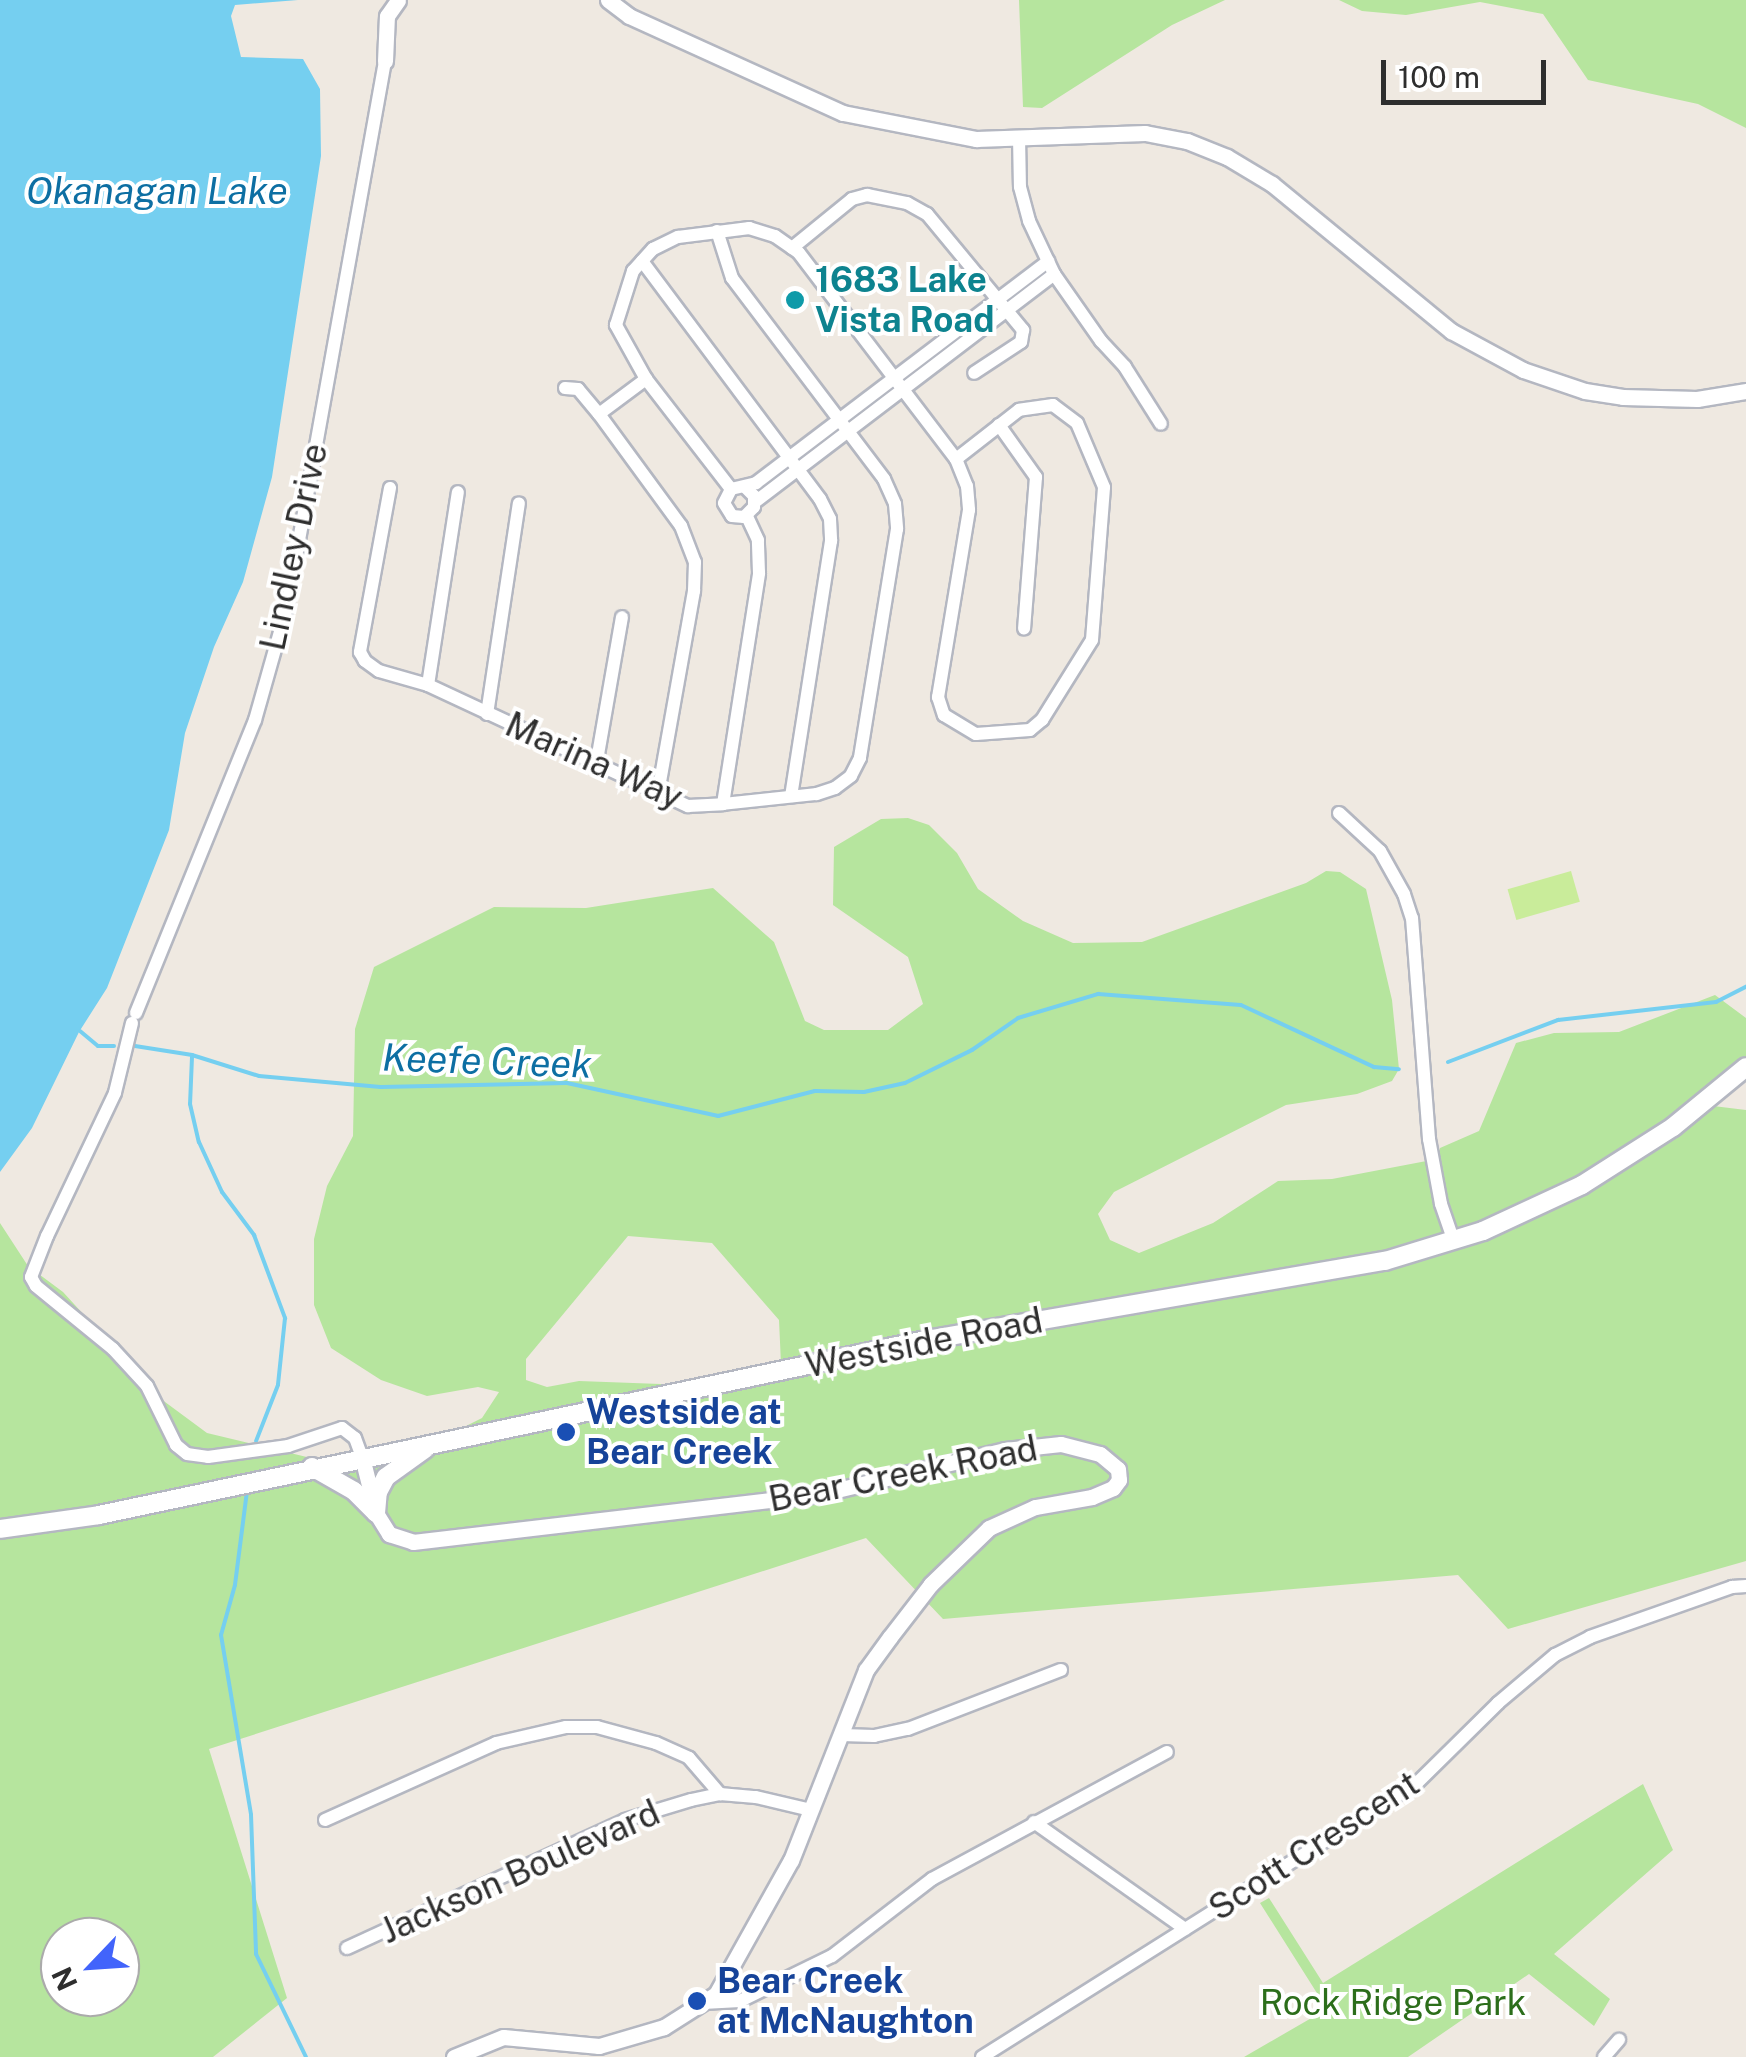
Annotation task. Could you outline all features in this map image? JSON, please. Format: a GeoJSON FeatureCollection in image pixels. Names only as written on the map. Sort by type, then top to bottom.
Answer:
{"type":"FeatureCollection","features":[{"type":"Feature","properties":{"kind":"main road","name":"Westside Road"},"geometry":{"type":"LineString","coordinates":[[0,1529],[99,1515],[438,1440],[926,1340],[1385,1261],[1454,1240],[1582,1186],[1674,1128],[1746,1067]]}},
{"type":"Feature","properties":{"kind":"main road"},"geometry":{"type":"LineString","coordinates":[[376,1513],[378,1492],[386,1477],[438,1440]]}},
{"type":"Feature","properties":{"kind":"main road"},"geometry":{"type":"LineString","coordinates":[[312,1467],[354,1491],[376,1513]]}},
{"type":"Feature","properties":{"kind":"street"},"geometry":{"type":"LineString","coordinates":[[385,61],[387,16],[398,0]]}},
{"type":"Feature","properties":{"kind":"street"},"geometry":{"type":"LineString","coordinates":[[608,0],[628,16],[843,113],[976,139],[1144,133],[1187,141],[1227,156],[1272,184],[1451,331],[1505,362],[1596,393],[1670,400],[1746,391]]}},
{"type":"Feature","properties":{"kind":"street","name":"Lindley Drive"},"geometry":{"type":"LineString","coordinates":[[362,1457],[355,1438],[342,1428],[288,1446],[208,1457],[187,1454],[176,1445],[147,1386],[113,1349],[36,1286],[32,1277],[47,1236],[116,1092],[134,1018],[255,720],[287,606],[385,61]]}},
{"type":"Feature","properties":{"kind":"street"},"geometry":{"type":"LineString","coordinates":[[1018,137],[1020,187],[1029,221],[1051,268],[1101,341],[1125,367],[1161,424]]}},
{"type":"Feature","properties":{"kind":"street"},"geometry":{"type":"LineString","coordinates":[[792,248],[852,199],[885,196],[927,214],[1023,330],[1020,342],[974,373]]}},
{"type":"Feature","properties":{"kind":"street"},"geometry":{"type":"LineString","coordinates":[[755,502],[738,489],[646,379],[616,325],[632,271],[654,249],[678,237],[749,228],[776,236],[792,248],[956,459],[967,486],[969,510],[938,697],[944,715],[954,725],[976,734],[1030,730],[1042,720],[1092,640],[1106,504],[1093,458],[1077,423],[1053,405],[1019,410],[956,459]]}},
{"type":"Feature","properties":{"kind":"street"},"geometry":{"type":"LineString","coordinates":[[717,231],[732,278],[884,478],[894,504],[897,529],[860,758],[852,776],[835,788],[723,804]]}},
{"type":"Feature","properties":{"kind":"street"},"geometry":{"type":"LineString","coordinates":[[642,261],[825,509],[831,541],[791,796]]}},
{"type":"Feature","properties":{"kind":"street"},"geometry":{"type":"LineString","coordinates":[[793,462],[738,489],[725,498],[725,508],[732,516],[748,516],[755,502],[793,462],[1051,268]]}},
{"type":"Feature","properties":{"kind":"street"},"geometry":{"type":"LineString","coordinates":[[599,414],[646,379]]}},
{"type":"Feature","properties":{"kind":"street"},"geometry":{"type":"LineString","coordinates":[[565,388],[578,390],[599,414],[681,526],[694,562],[694,592],[658,794]]}},
{"type":"Feature","properties":{"kind":"street"},"geometry":{"type":"LineString","coordinates":[[999,425],[1036,477],[1024,629]]}},
{"type":"Feature","properties":{"kind":"street","name":"Marina Way"},"geometry":{"type":"LineString","coordinates":[[390,488],[360,652],[365,661],[379,671],[428,685],[688,806],[723,804],[759,573],[758,540],[748,516]]}},
{"type":"Feature","properties":{"kind":"street"},"geometry":{"type":"LineString","coordinates":[[428,685],[458,492]]}},
{"type":"Feature","properties":{"kind":"street"},"geometry":{"type":"LineString","coordinates":[[487,714],[519,503]]}},
{"type":"Feature","properties":{"kind":"street"},"geometry":{"type":"LineString","coordinates":[[596,766],[622,617]]}},
{"type":"Feature","properties":{"kind":"street"},"geometry":{"type":"LineString","coordinates":[[1339,813],[1380,851],[1404,894],[1412,918],[1430,1139],[1441,1204],[1454,1240]]}},
{"type":"Feature","properties":{"kind":"street","name":"Bear Creek Road"},"geometry":{"type":"LineString","coordinates":[[376,1513],[389,1534],[413,1542],[820,1494],[916,1475],[1005,1450],[1061,1444],[1100,1454],[1118,1468],[1119,1480],[1112,1488],[1092,1497],[1034,1507],[989,1528],[932,1584],[866,1670],[811,1810],[755,1928],[716,1994],[664,2027],[600,2046],[503,2037],[454,2057]]}},
{"type":"Feature","properties":{"kind":"street"},"geometry":{"type":"LineString","coordinates":[[362,1457],[376,1513]]}},
{"type":"Feature","properties":{"kind":"street","name":"Scott Crescent"},"geometry":{"type":"LineString","coordinates":[[982,2057],[1418,1783],[1508,1693],[1555,1655],[1590,1637],[1732,1586],[1746,1586]]}},
{"type":"Feature","properties":{"kind":"street"},"geometry":{"type":"LineString","coordinates":[[842,1735],[874,1736],[908,1729],[1062,1670]]}},
{"type":"Feature","properties":{"kind":"street"},"geometry":{"type":"LineString","coordinates":[[325,1820],[496,1743],[566,1727],[597,1727],[656,1743],[689,1758],[720,1794]]}},
{"type":"Feature","properties":{"kind":"street"},"geometry":{"type":"LineString","coordinates":[[702,2003],[740,2001],[832,1956],[932,1879],[1166,1752]]}},
{"type":"Feature","properties":{"kind":"street","name":"Jackson Boulevard"},"geometry":{"type":"LineString","coordinates":[[347,1948],[624,1820],[720,1794],[756,1796],[811,1810]]}},
{"type":"Feature","properties":{"kind":"street"},"geometry":{"type":"LineString","coordinates":[[1034,1822],[1185,1930]]}},
{"type":"Feature","properties":{"kind":"street"},"geometry":{"type":"LineString","coordinates":[[1604,2057],[1619,2040]]}},
{"type":"Feature","properties":{"kind":"green space"},"geometry":{"type":"Polygon","coordinates":[[[1019,0],[1225,0],[1172,25],[1042,108],[1023,107],[1019,0]]]}},
{"type":"Feature","properties":{"kind":"green space"},"geometry":{"type":"Polygon","coordinates":[[[1339,0],[1746,0],[1746,128],[1698,104],[1588,80],[1543,14],[1480,2],[1406,15],[1362,11],[1339,0]]]}},
{"type":"Feature","properties":{"kind":"green space"},"geometry":{"type":"Polygon","coordinates":[[[908,818],[929,825],[957,853],[978,889],[1023,921],[1073,943],[1142,942],[1306,883],[1326,871],[1340,872],[1366,889],[1392,1000],[1399,1069],[1392,1081],[1357,1094],[1286,1105],[1114,1192],[1098,1214],[1110,1240],[1139,1253],[1213,1223],[1278,1181],[1332,1179],[1437,1159],[1440,1148],[1479,1131],[1516,1043],[1554,1033],[1619,1032],[1715,995],[1746,1018],[1746,1069],[1705,1105],[1746,1110],[1746,1561],[1508,1629],[1458,1575],[943,1619],[866,1538],[209,1749],[287,1998],[213,2057],[0,2057],[0,1223],[28,1266],[63,1292],[161,1399],[207,1433],[344,1466],[392,1463],[482,1418],[499,1392],[478,1387],[427,1396],[381,1380],[331,1348],[314,1305],[314,1239],[327,1186],[353,1136],[355,1029],[374,967],[494,907],[586,908],[713,888],[774,942],[805,1021],[824,1030],[888,1030],[923,1004],[908,957],[833,905],[834,847],[881,819],[908,818]],[[628,1236],[526,1359],[526,1380],[547,1387],[579,1381],[742,1387],[781,1364],[779,1320],[712,1243],[628,1236]]]}},
{"type":"Feature","properties":{"kind":"green space"},"geometry":{"type":"Polygon","coordinates":[[[1571,871],[1580,902],[1516,920],[1508,889],[1571,871]]]}},
{"type":"Feature","properties":{"kind":"green space","name":"Rock Ridge Park"},"geometry":{"type":"Polygon","coordinates":[[[1643,1784],[1673,1850],[1554,1954],[1610,1999],[1594,2026],[1529,1974],[1408,2057],[1244,2057],[1327,2009],[1260,1903],[1269,1898],[1323,1983],[1643,1784]]]}},
{"type":"Feature","properties":{"kind":"water","name":"Okanagan Lake"},"geometry":{"type":"Polygon","coordinates":[[[0,0],[298,0],[235,5],[231,16],[241,57],[303,59],[320,89],[321,156],[272,477],[243,582],[214,647],[185,733],[169,830],[107,988],[79,1032],[32,1128],[0,1172],[0,0]]]}},
{"type":"Feature","properties":{"kind":"waterway","name":"Keefe Creek"},"geometry":{"type":"LineString","coordinates":[[1448,1062],[1558,1020],[1716,1002],[1746,987]]}},
{"type":"Feature","properties":{"kind":"waterway","name":"Keefe Creek"},"geometry":{"type":"LineString","coordinates":[[135,1046],[192,1055],[259,1076],[381,1087],[567,1083],[718,1116],[815,1091],[864,1092],[905,1083],[972,1050],[1018,1018],[1098,994],[1241,1005],[1374,1067],[1399,1069]]}},
{"type":"Feature","properties":{"kind":"waterway","name":"Keefe Creek"},"geometry":{"type":"LineString","coordinates":[[80,1031],[98,1046],[114,1046]]}},
{"type":"Feature","properties":{"kind":"waterway"},"geometry":{"type":"LineString","coordinates":[[192,1057],[190,1104],[199,1142],[222,1192],[254,1235],[285,1318],[278,1385],[256,1441]]}},
{"type":"Feature","properties":{"kind":"waterway"},"geometry":{"type":"LineString","coordinates":[[247,1491],[235,1585],[221,1635],[251,1815],[256,1954],[306,2057]]}},
{"type":"Feature","properties":{"kind":"place","name":"1683 Lake Vista Road"},"geometry":{"type":"Point","coordinates":[795,300]}},
{"type":"Feature","properties":{"kind":"place","name":"Westside at Bear Creek"},"geometry":{"type":"Point","coordinates":[566,1432]}},
{"type":"Feature","properties":{"kind":"place","name":"Bear Creek at McNaughton"},"geometry":{"type":"Point","coordinates":[697,2001]}}]}
